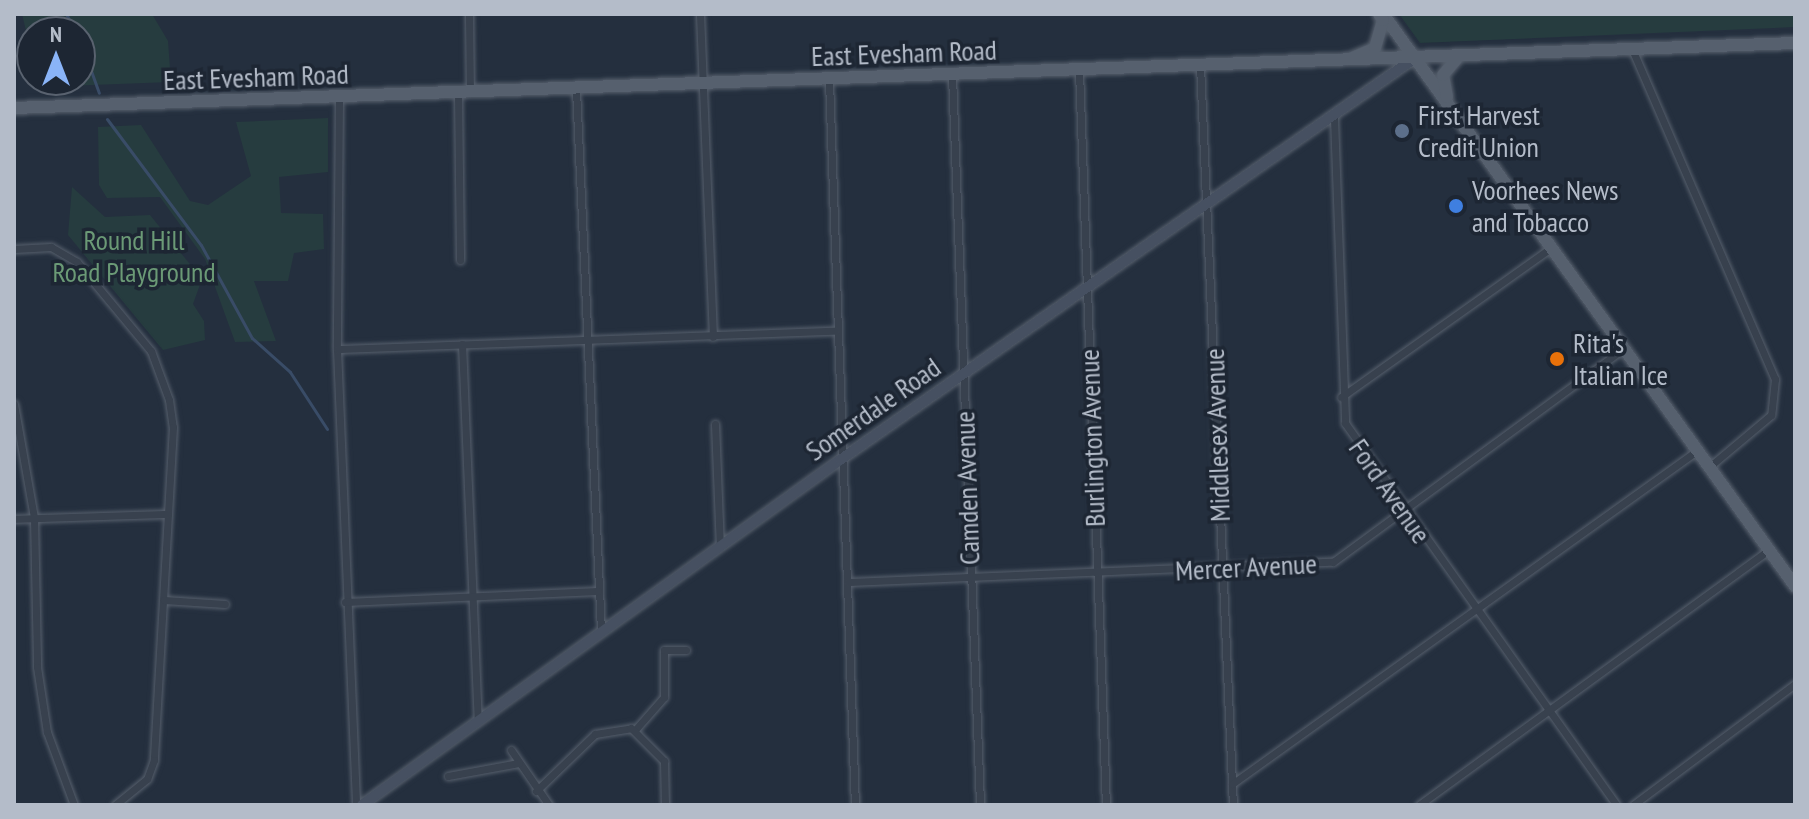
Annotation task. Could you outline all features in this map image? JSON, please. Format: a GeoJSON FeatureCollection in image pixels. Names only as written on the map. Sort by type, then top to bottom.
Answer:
{"type":"FeatureCollection","features":[{"type":"Feature","properties":{"kind":"main road"},"geometry":{"type":"LineString","coordinates":[[1381,14],[1795,586]]}},
{"type":"Feature","properties":{"kind":"main road"},"geometry":{"type":"LineString","coordinates":[[1346,61],[1375,48],[1383,20],[1381,14]]}},
{"type":"Feature","properties":{"kind":"main road","name":"East Evesham Road"},"geometry":{"type":"LineString","coordinates":[[14,108],[1795,43]]}},
{"type":"Feature","properties":{"kind":"main road"},"geometry":{"type":"LineString","coordinates":[[1447,102],[1443,75],[1459,56]]}},
{"type":"Feature","properties":{"kind":"main road","name":"Somerdale Road"},"geometry":{"type":"LineString","coordinates":[[359,805],[840,460],[1334,118],[1415,58]]}},
{"type":"Feature","properties":{"kind":"street"},"geometry":{"type":"LineString","coordinates":[[460,260],[469,14]]}},
{"type":"Feature","properties":{"kind":"street"},"geometry":{"type":"LineString","coordinates":[[700,14],[713,337]]}},
{"type":"Feature","properties":{"kind":"street"},"geometry":{"type":"LineString","coordinates":[[1632,49],[1775,379],[1771,415],[1709,467]]}},
{"type":"Feature","properties":{"kind":"street","name":"Middlesex Avenue"},"geometry":{"type":"LineString","coordinates":[[1200,65],[1210,204],[1221,568],[1233,805]]}},
{"type":"Feature","properties":{"kind":"street","name":"Burlington Avenue"},"geometry":{"type":"LineString","coordinates":[[1079,70],[1106,805]]}},
{"type":"Feature","properties":{"kind":"street","name":"Camden Avenue"},"geometry":{"type":"LineString","coordinates":[[952,75],[980,805]]}},
{"type":"Feature","properties":{"kind":"street"},"geometry":{"type":"LineString","coordinates":[[829,80],[840,460],[855,805]]}},
{"type":"Feature","properties":{"kind":"street"},"geometry":{"type":"LineString","coordinates":[[576,89],[601,631]]}},
{"type":"Feature","properties":{"kind":"street"},"geometry":{"type":"LineString","coordinates":[[339,98],[337,349],[345,602],[359,805]]}},
{"type":"Feature","properties":{"kind":"street","name":"Ford Avenue"},"geometry":{"type":"LineString","coordinates":[[1334,118],[1341,397],[1351,437],[1616,805]]}},
{"type":"Feature","properties":{"kind":"street"},"geometry":{"type":"LineString","coordinates":[[14,249],[51,247],[77,262],[151,351],[169,400],[173,427],[154,760],[147,779],[115,805]]}},
{"type":"Feature","properties":{"kind":"street"},"geometry":{"type":"LineString","coordinates":[[1341,397],[1551,248]]}},
{"type":"Feature","properties":{"kind":"street"},"geometry":{"type":"LineString","coordinates":[[337,349],[836,331]]}},
{"type":"Feature","properties":{"kind":"street"},"geometry":{"type":"LineString","coordinates":[[462,344],[478,720]]}},
{"type":"Feature","properties":{"kind":"street","name":"Mercer Avenue"},"geometry":{"type":"LineString","coordinates":[[847,582],[1333,562],[1624,348]]}},
{"type":"Feature","properties":{"kind":"street"},"geometry":{"type":"LineString","coordinates":[[14,404],[34,518],[39,680],[47,732],[74,805]]}},
{"type":"Feature","properties":{"kind":"street"},"geometry":{"type":"LineString","coordinates":[[715,424],[720,546]]}},
{"type":"Feature","properties":{"kind":"street"},"geometry":{"type":"LineString","coordinates":[[1232,784],[1698,450]]}},
{"type":"Feature","properties":{"kind":"street"},"geometry":{"type":"LineString","coordinates":[[14,519],[168,514]]}},
{"type":"Feature","properties":{"kind":"street"},"geometry":{"type":"LineString","coordinates":[[1419,805],[1769,550]]}},
{"type":"Feature","properties":{"kind":"street"},"geometry":{"type":"LineString","coordinates":[[345,602],[598,591]]}},
{"type":"Feature","properties":{"kind":"street"},"geometry":{"type":"LineString","coordinates":[[164,600],[225,604]]}},
{"type":"Feature","properties":{"kind":"street"},"geometry":{"type":"LineString","coordinates":[[635,730],[664,697],[664,650],[686,650]]}},
{"type":"Feature","properties":{"kind":"street"},"geometry":{"type":"LineString","coordinates":[[1633,805],[1795,684]]}},
{"type":"Feature","properties":{"kind":"street"},"geometry":{"type":"LineString","coordinates":[[536,791],[595,734],[607,729],[635,730],[664,761],[665,805]]}},
{"type":"Feature","properties":{"kind":"street"},"geometry":{"type":"LineString","coordinates":[[511,750],[536,791],[549,805]]}},
{"type":"Feature","properties":{"kind":"street"},"geometry":{"type":"LineString","coordinates":[[448,776],[519,763]]}},
{"type":"Feature","properties":{"kind":"green space"},"geometry":{"type":"Polygon","coordinates":[[[152,14],[168,41],[171,82],[96,85],[96,16],[22,16],[152,14]]]}},
{"type":"Feature","properties":{"kind":"green space"},"geometry":{"type":"Polygon","coordinates":[[[1399,14],[1795,14],[1795,27],[1420,43],[1399,14]]]}},
{"type":"Feature","properties":{"kind":"green space"},"geometry":{"type":"Polygon","coordinates":[[[328,118],[328,172],[279,177],[281,213],[323,214],[324,249],[294,253],[288,281],[254,281],[276,341],[235,342],[205,259],[160,197],[107,198],[99,185],[98,127],[141,125],[190,201],[208,205],[251,176],[236,122],[328,118]]]}},
{"type":"Feature","properties":{"kind":"green space","name":"Round Hill Road Playground"},"geometry":{"type":"Polygon","coordinates":[[[72,187],[105,217],[150,215],[202,279],[193,304],[204,321],[205,340],[163,350],[68,235],[72,187]]]}},
{"type":"Feature","properties":{"kind":"waterway"},"geometry":{"type":"LineString","coordinates":[[96,85],[99,93]]}},
{"type":"Feature","properties":{"kind":"waterway"},"geometry":{"type":"LineString","coordinates":[[107,119],[201,245],[252,338],[290,372],[327,429]]}},
{"type":"Feature","properties":{"kind":"place","name":"First Harvest Credit Union"},"geometry":{"type":"Point","coordinates":[1402,131]}},
{"type":"Feature","properties":{"kind":"place","name":"Voorhees News and Tobacco"},"geometry":{"type":"Point","coordinates":[1456,206]}},
{"type":"Feature","properties":{"kind":"place","name":"Rita's Italian Ice"},"geometry":{"type":"Point","coordinates":[1557,359]}}]}
